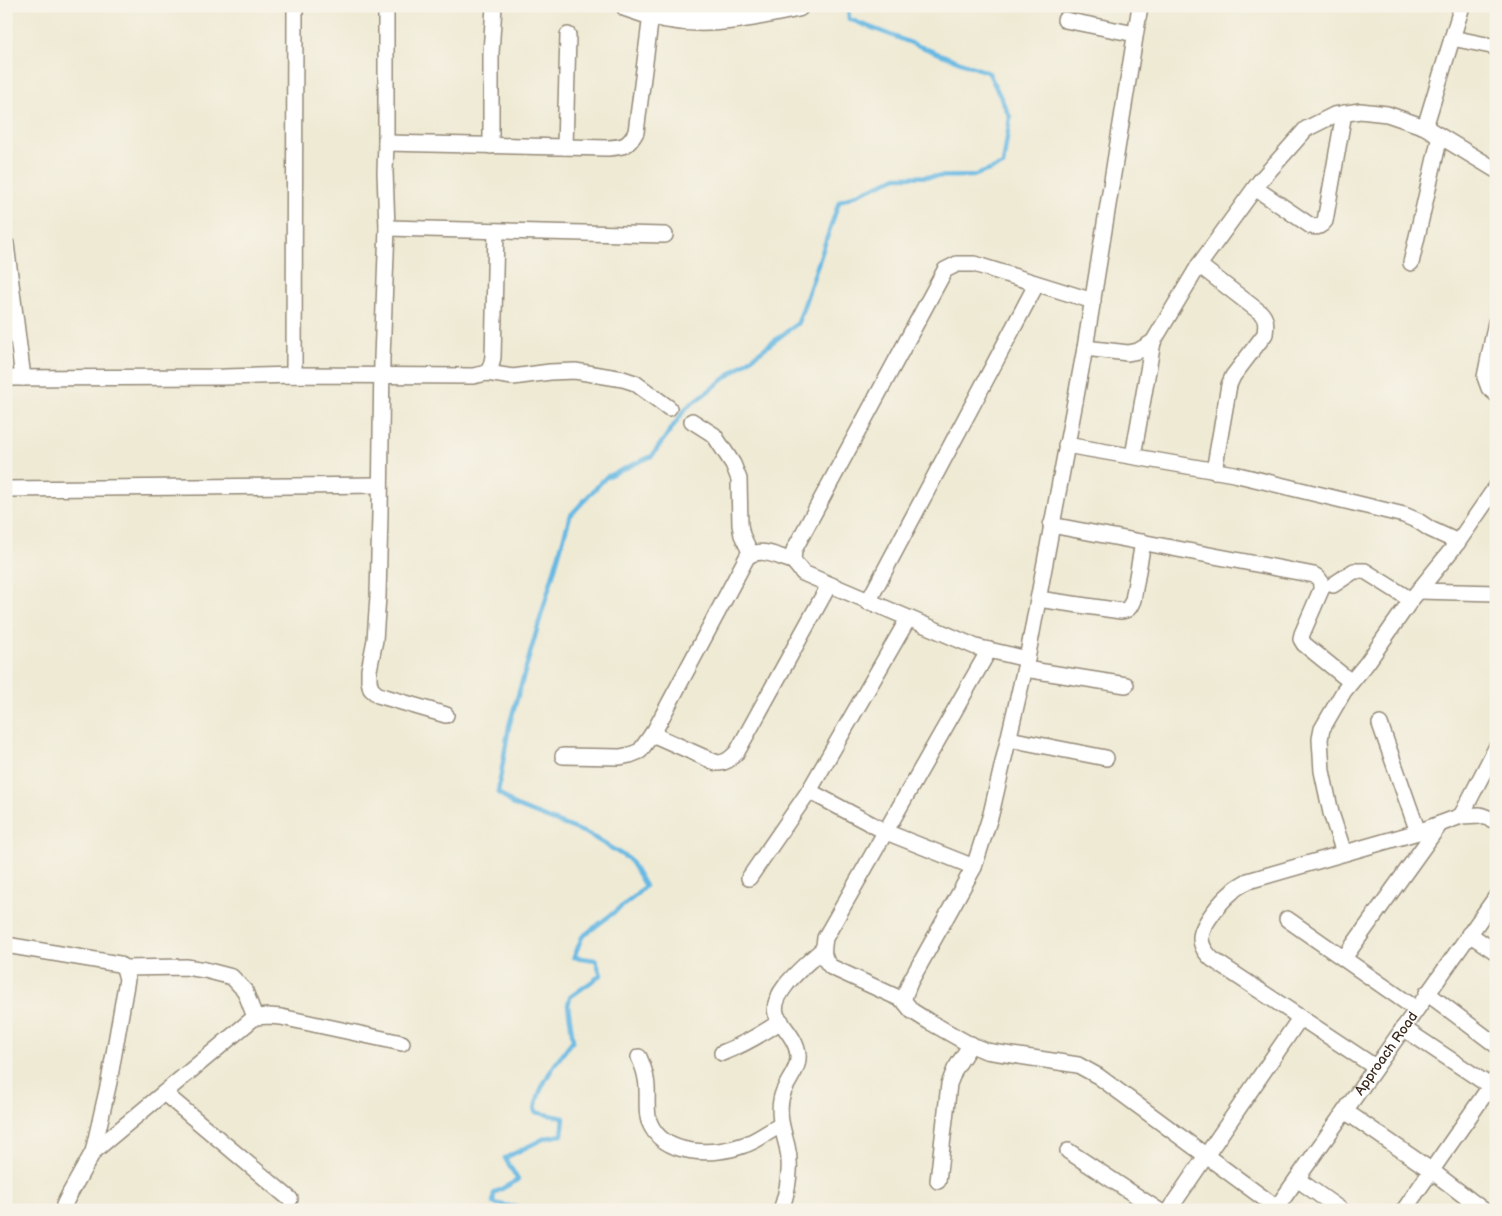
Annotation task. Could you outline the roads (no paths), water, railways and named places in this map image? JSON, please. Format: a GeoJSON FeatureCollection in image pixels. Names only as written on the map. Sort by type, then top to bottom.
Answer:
{"type":"FeatureCollection","features":[{"type":"Feature","properties":{"kind":"street"},"geometry":{"type":"LineString","coordinates":[[294,6],[294,375]]}},
{"type":"Feature","properties":{"kind":"street"},"geometry":{"type":"LineString","coordinates":[[386,6],[385,172],[387,228],[378,596],[375,640],[369,680],[371,689],[378,696],[446,715]]}},
{"type":"Feature","properties":{"kind":"street"},"geometry":{"type":"LineString","coordinates":[[491,146],[491,53],[494,6]]}},
{"type":"Feature","properties":{"kind":"street"},"geometry":{"type":"LineString","coordinates":[[627,6],[651,15],[696,21],[736,19],[798,6]]}},
{"type":"Feature","properties":{"kind":"street"},"geometry":{"type":"LineString","coordinates":[[903,1000],[910,982],[974,867],[991,814],[1009,739],[1026,664],[1085,348],[1140,6]]}},
{"type":"Feature","properties":{"kind":"street"},"geometry":{"type":"LineString","coordinates":[[1425,127],[1462,6]]}},
{"type":"Feature","properties":{"kind":"street"},"geometry":{"type":"LineString","coordinates":[[386,144],[618,148],[626,146],[636,132],[651,15]]}},
{"type":"Feature","properties":{"kind":"street"},"geometry":{"type":"LineString","coordinates":[[1065,20],[1135,34]]}},
{"type":"Feature","properties":{"kind":"street"},"geometry":{"type":"LineString","coordinates":[[565,147],[568,35]]}},
{"type":"Feature","properties":{"kind":"street"},"geometry":{"type":"LineString","coordinates":[[1452,38],[1496,46]]}},
{"type":"Feature","properties":{"kind":"street"},"geometry":{"type":"LineString","coordinates":[[1133,456],[1153,342],[1199,265],[1255,188],[1306,129],[1334,115],[1344,113],[1360,111],[1387,114],[1425,127],[1496,170]]}},
{"type":"Feature","properties":{"kind":"street"},"geometry":{"type":"LineString","coordinates":[[1255,188],[1311,226],[1318,227],[1322,225],[1326,221],[1344,113]]}},
{"type":"Feature","properties":{"kind":"street"},"geometry":{"type":"LineString","coordinates":[[1411,263],[1440,136]]}},
{"type":"Feature","properties":{"kind":"street"},"geometry":{"type":"LineString","coordinates":[[387,228],[665,235]]}},
{"type":"Feature","properties":{"kind":"street"},"geometry":{"type":"LineString","coordinates":[[487,373],[493,356],[496,231]]}},
{"type":"Feature","properties":{"kind":"street"},"geometry":{"type":"LineString","coordinates":[[6,244],[23,378]]}},
{"type":"Feature","properties":{"kind":"street"},"geometry":{"type":"LineString","coordinates":[[793,561],[794,550],[945,270],[957,264],[974,264],[1036,285],[1093,301]]}},
{"type":"Feature","properties":{"kind":"street"},"geometry":{"type":"LineString","coordinates":[[1199,265],[1261,313],[1266,319],[1265,334],[1233,376],[1229,385],[1214,471]]}},
{"type":"Feature","properties":{"kind":"street"},"geometry":{"type":"LineString","coordinates":[[868,602],[1036,285]]}},
{"type":"Feature","properties":{"kind":"street"},"geometry":{"type":"LineString","coordinates":[[1496,322],[1484,377],[1489,388],[1496,394]]}},
{"type":"Feature","properties":{"kind":"street"},"geometry":{"type":"LineString","coordinates":[[1085,348],[1128,353],[1138,351],[1153,342]]}},
{"type":"Feature","properties":{"kind":"street"},"geometry":{"type":"LineString","coordinates":[[6,378],[205,378],[294,375],[473,376],[487,373],[513,377],[550,372],[575,372],[623,379],[635,383],[669,408]]}},
{"type":"Feature","properties":{"kind":"street"},"geometry":{"type":"LineString","coordinates":[[692,421],[714,435],[733,464],[739,479],[740,525],[751,554]]}},
{"type":"Feature","properties":{"kind":"street"},"geometry":{"type":"LineString","coordinates":[[1066,445],[1234,474],[1404,515],[1458,542]]}},
{"type":"Feature","properties":{"kind":"street"},"geometry":{"type":"LineString","coordinates":[[8,489],[380,485]]}},
{"type":"Feature","properties":{"kind":"street"},"geometry":{"type":"LineString","coordinates":[[1344,853],[1331,813],[1322,772],[1320,739],[1322,730],[1344,691],[1494,493]]}},
{"type":"Feature","properties":{"kind":"street"},"geometry":{"type":"LineString","coordinates":[[1051,525],[1314,575],[1319,578],[1321,590],[1301,640],[1351,682]]}},
{"type":"Feature","properties":{"kind":"street"},"geometry":{"type":"LineString","coordinates":[[1038,599],[1121,611],[1126,610],[1130,607],[1133,600],[1143,542]]}},
{"type":"Feature","properties":{"kind":"street"},"geometry":{"type":"LineString","coordinates":[[563,756],[620,758],[640,751],[652,734],[748,557],[757,552],[764,552],[793,561],[803,573],[976,648],[989,650],[1026,664],[1126,685]]}},
{"type":"Feature","properties":{"kind":"street"},"geometry":{"type":"LineString","coordinates":[[1333,585],[1354,571],[1365,571],[1415,596],[1496,593]]}},
{"type":"Feature","properties":{"kind":"street"},"geometry":{"type":"LineString","coordinates":[[652,734],[716,763],[724,763],[729,760],[737,752],[829,584]]}},
{"type":"Feature","properties":{"kind":"street"},"geometry":{"type":"LineString","coordinates":[[749,878],[809,791],[908,618]]}},
{"type":"Feature","properties":{"kind":"street"},"geometry":{"type":"LineString","coordinates":[[989,650],[825,938],[823,948],[824,960],[831,967],[903,1000],[912,1010],[986,1051],[1078,1065],[1098,1076],[1276,1209]]}},
{"type":"Feature","properties":{"kind":"street"},"geometry":{"type":"LineString","coordinates":[[1380,724],[1418,832]]}},
{"type":"Feature","properties":{"kind":"street"},"geometry":{"type":"LineString","coordinates":[[1009,739],[1106,758]]}},
{"type":"Feature","properties":{"kind":"street"},"geometry":{"type":"LineString","coordinates":[[1461,816],[1496,748]]}},
{"type":"Feature","properties":{"kind":"street"},"geometry":{"type":"LineString","coordinates":[[809,791],[886,832],[974,867]]}},
{"type":"Feature","properties":{"kind":"street"},"geometry":{"type":"LineString","coordinates":[[1375,1067],[1212,959],[1203,949],[1201,938],[1204,927],[1220,903],[1248,881],[1418,832],[1461,816],[1480,815],[1496,821]]}},
{"type":"Feature","properties":{"kind":"street"},"geometry":{"type":"LineString","coordinates":[[1344,958],[1440,824]]}},
{"type":"Feature","properties":{"kind":"street","name":"Approach Road"},"geometry":{"type":"LineString","coordinates":[[1276,1209],[1469,934],[1494,904]]}},
{"type":"Feature","properties":{"kind":"street"},"geometry":{"type":"LineString","coordinates":[[1287,919],[1416,1009]]}},
{"type":"Feature","properties":{"kind":"street"},"geometry":{"type":"LineString","coordinates":[[1469,934],[1496,952]]}},
{"type":"Feature","properties":{"kind":"street"},"geometry":{"type":"LineString","coordinates":[[6,945],[119,964],[124,968],[127,979],[109,1082],[93,1152],[64,1205],[65,1210]]}},
{"type":"Feature","properties":{"kind":"street"},"geometry":{"type":"LineString","coordinates":[[781,1210],[786,1194],[788,1147],[781,1125],[781,1099],[798,1060],[798,1052],[776,1014],[776,1005],[779,995],[785,986],[823,948]]}},
{"type":"Feature","properties":{"kind":"street"},"geometry":{"type":"LineString","coordinates":[[124,968],[186,967],[205,970],[232,978],[245,992],[255,1017]]}},
{"type":"Feature","properties":{"kind":"street"},"geometry":{"type":"LineString","coordinates":[[1427,993],[1496,1045]]}},
{"type":"Feature","properties":{"kind":"street"},"geometry":{"type":"LineString","coordinates":[[93,1152],[255,1017],[281,1017],[402,1043]]}},
{"type":"Feature","properties":{"kind":"street"},"geometry":{"type":"LineString","coordinates":[[1169,1210],[1300,1018]]}},
{"type":"Feature","properties":{"kind":"street"},"geometry":{"type":"LineString","coordinates":[[722,1053],[764,1033],[781,1021]]}},
{"type":"Feature","properties":{"kind":"street"},"geometry":{"type":"LineString","coordinates":[[1403,1028],[1493,1082],[1404,1210]]}},
{"type":"Feature","properties":{"kind":"street"},"geometry":{"type":"LineString","coordinates":[[938,1181],[949,1084],[955,1069],[971,1044]]}},
{"type":"Feature","properties":{"kind":"street"},"geometry":{"type":"LineString","coordinates":[[639,1057],[646,1077],[649,1121],[664,1141],[680,1148],[702,1153],[726,1151],[746,1145],[781,1125]]}},
{"type":"Feature","properties":{"kind":"street"},"geometry":{"type":"LineString","coordinates":[[164,1093],[290,1199]]}},
{"type":"Feature","properties":{"kind":"street"},"geometry":{"type":"LineString","coordinates":[[1345,1111],[1432,1171],[1483,1210]]}},
{"type":"Feature","properties":{"kind":"street"},"geometry":{"type":"LineString","coordinates":[[1068,1151],[1158,1210]]}},
{"type":"Feature","properties":{"kind":"street"},"geometry":{"type":"LineString","coordinates":[[1297,1179],[1341,1210]]}},
{"type":"Feature","properties":{"kind":"waterway"},"geometry":{"type":"LineString","coordinates":[[521,1210],[520,1208],[493,1203],[494,1193],[518,1180],[505,1158],[545,1138],[562,1135],[564,1118],[535,1112],[536,1103],[549,1074],[573,1040],[568,1005],[570,997],[601,975],[596,960],[574,957],[582,937],[634,897],[645,886],[629,859],[588,834],[514,805],[498,792],[509,726],[570,516],[606,477],[652,456],[686,408],[798,323],[839,202],[897,177],[973,176],[1003,165],[1010,117],[989,73],[849,19],[848,6]]}}]}
